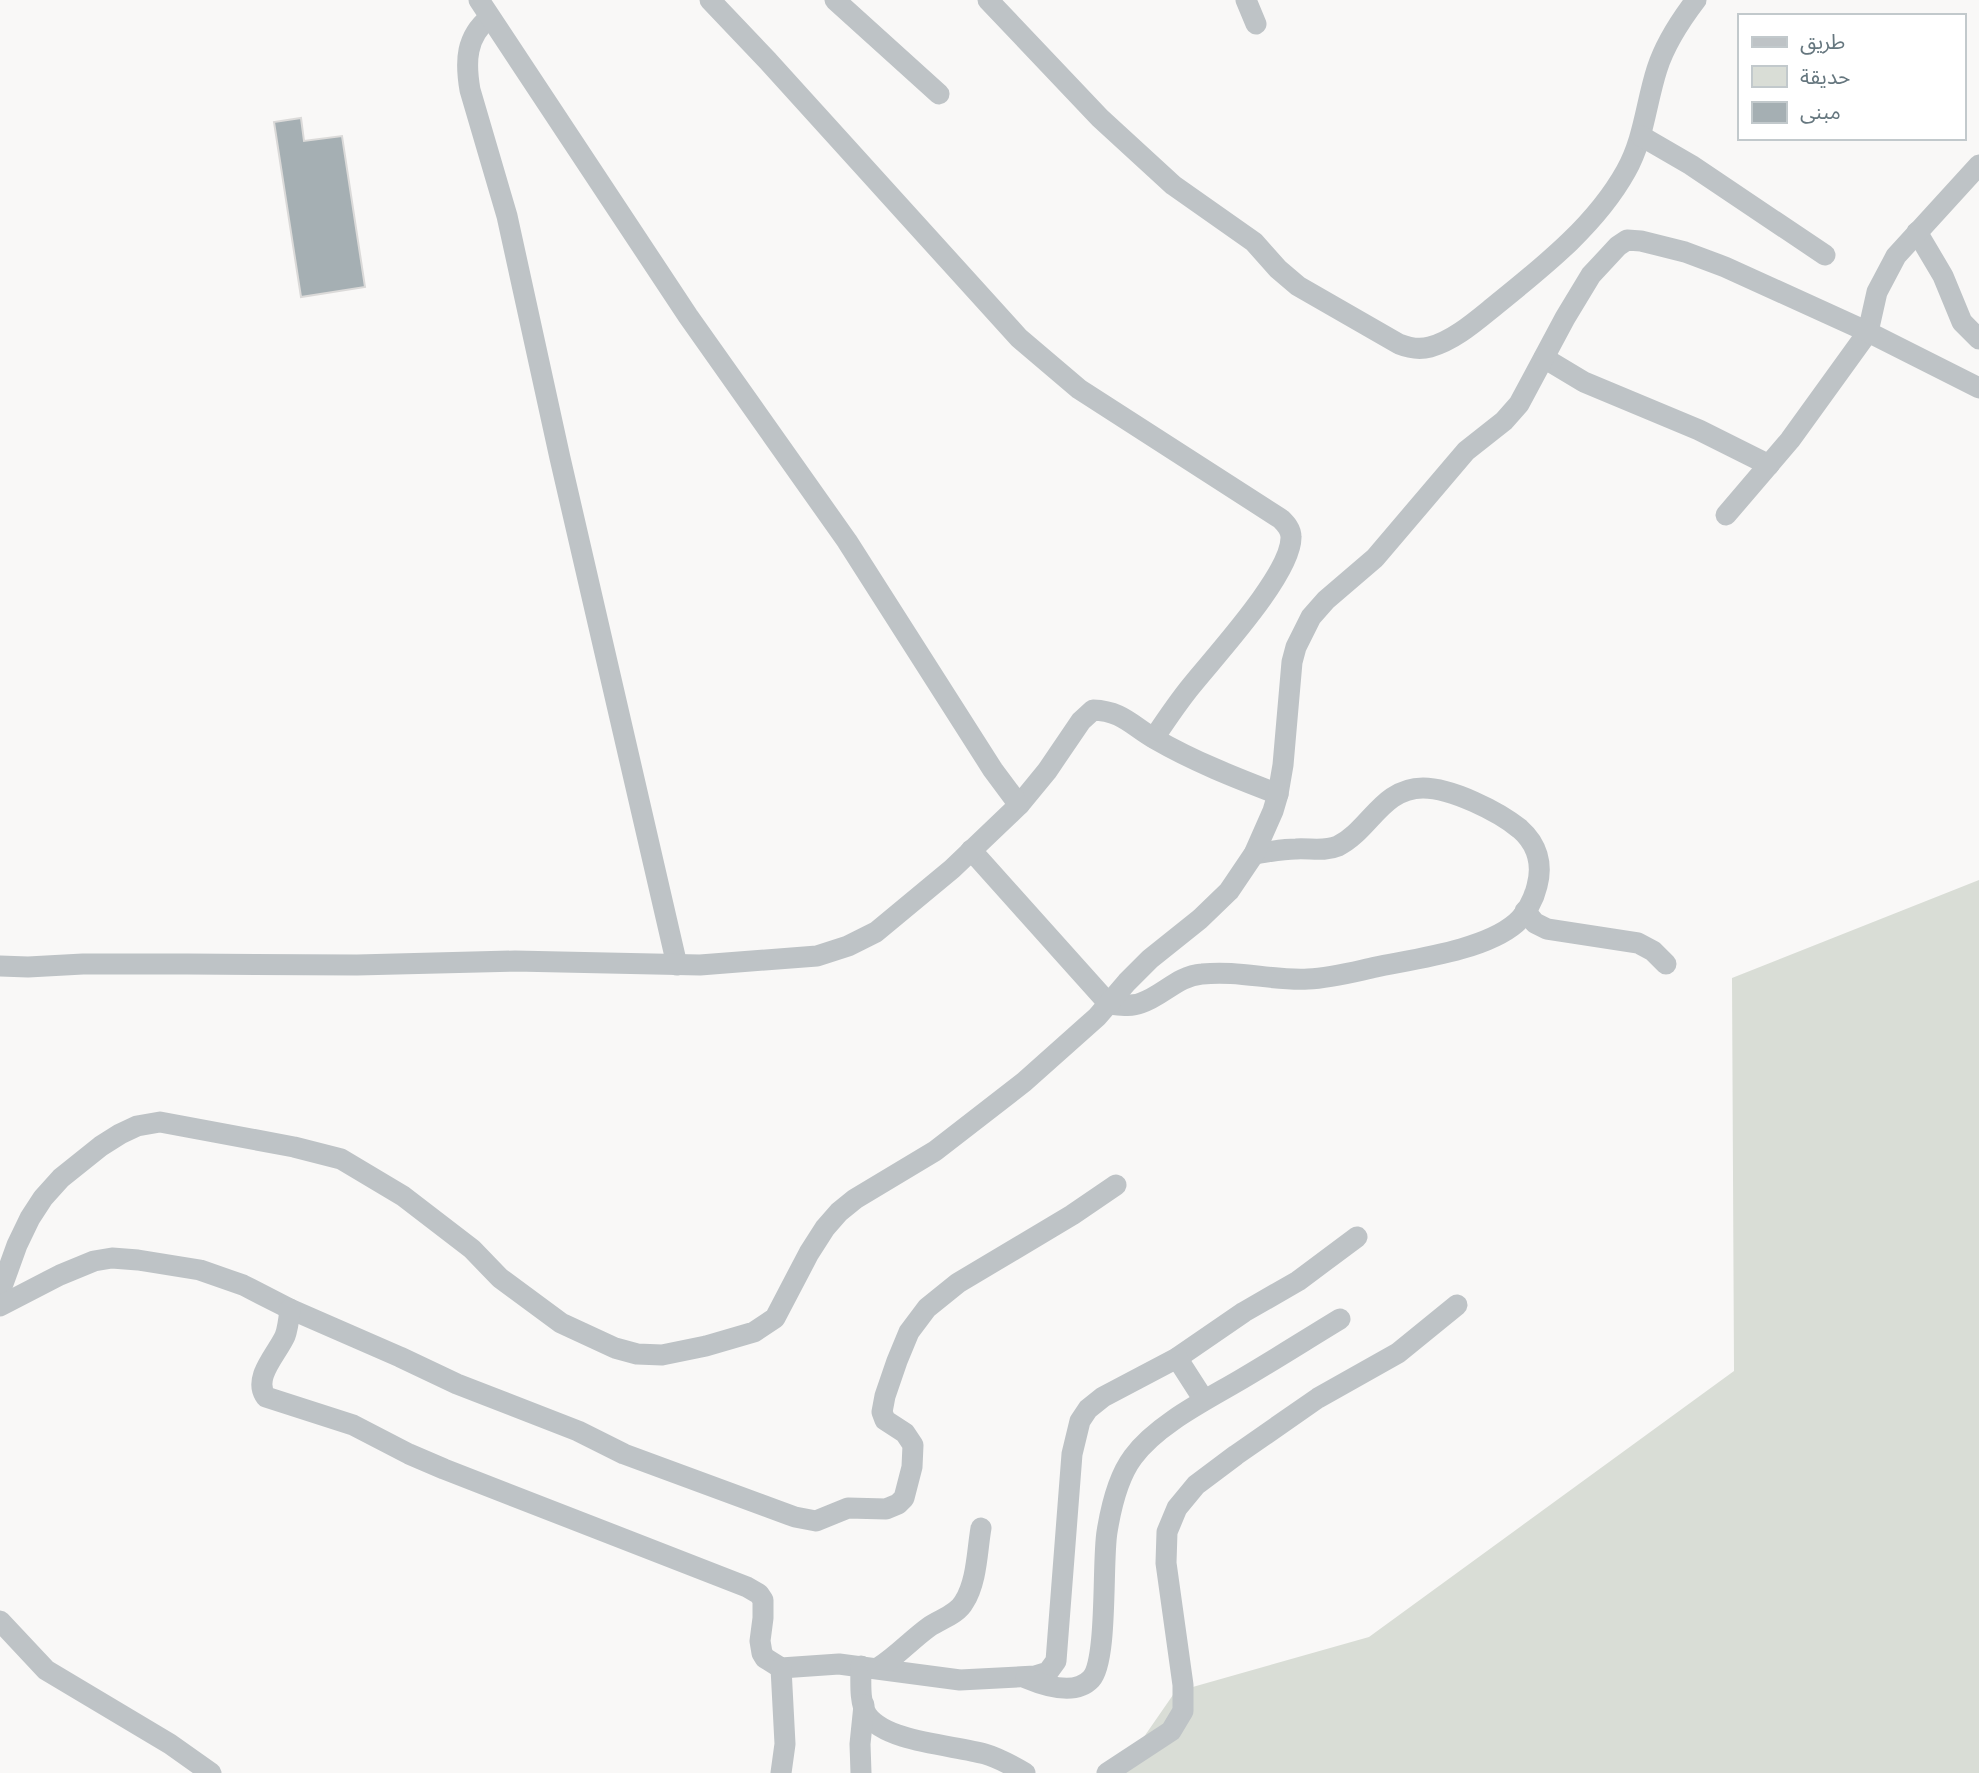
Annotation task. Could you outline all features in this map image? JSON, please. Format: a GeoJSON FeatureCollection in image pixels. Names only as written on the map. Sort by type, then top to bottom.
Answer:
{"type":"FeatureCollection","features":[{"type":"Feature","properties":{"kind":"street"},"geometry":{"type":"LineString","coordinates":[[710,0],[1019,338],[1079,389],[1281,519],[1290,530],[1291,544],[1286,556],[1254,610],[1192,685],[1154,738]]}},
{"type":"Feature","properties":{"kind":"street"},"geometry":{"type":"LineString","coordinates":[[835,0],[939,94]]}},
{"type":"Feature","properties":{"kind":"street"},"geometry":{"type":"LineString","coordinates":[[988,0],[1101,118],[1174,185],[1254,242],[1278,269],[1298,286],[1407,347],[1426,348],[1449,339],[1469,326],[1547,262],[1583,228],[1606,200],[1626,170],[1641,136],[1662,56],[1682,19],[1696,0]]}},
{"type":"Feature","properties":{"kind":"street"},"geometry":{"type":"LineString","coordinates":[[1246,0],[1256,24]]}},
{"type":"Feature","properties":{"kind":"street"},"geometry":{"type":"LineString","coordinates":[[484,9],[688,316],[847,541],[993,770],[1019,805]]}},
{"type":"Feature","properties":{"kind":"street"},"geometry":{"type":"LineString","coordinates":[[484,9],[467,53],[470,90],[507,216],[677,965]]}},
{"type":"Feature","properties":{"kind":"street"},"geometry":{"type":"LineString","coordinates":[[1641,136],[1691,165],[1825,255]]}},
{"type":"Feature","properties":{"kind":"street"},"geometry":{"type":"LineString","coordinates":[[1726,515],[1790,440],[1868,332],[1881,281],[1896,256],[1979,165]]}},
{"type":"Feature","properties":{"kind":"street"},"geometry":{"type":"LineString","coordinates":[[1917,232],[1943,276],[1962,322],[1979,339]]}},
{"type":"Feature","properties":{"kind":"street"},"geometry":{"type":"LineString","coordinates":[[0,1292],[30,1218],[61,1178],[120,1134],[148,1123],[160,1122],[294,1147],[341,1159],[403,1196],[472,1249],[500,1278],[528,1300],[561,1323],[606,1344],[637,1354],[662,1355],[754,1332],[767,1325],[780,1311],[809,1253],[839,1212],[855,1199],[935,1151],[986,1114],[1109,1004],[1150,959],[1217,904],[1241,875],[1254,854],[1278,794],[1292,662],[1296,647],[1311,617],[1326,600],[1375,558],[1466,451],[1504,421],[1519,404],[1564,318],[1591,275],[1618,246],[1632,240],[1685,252],[1725,267],[1868,332],[1979,387]]}},
{"type":"Feature","properties":{"kind":"street"},"geometry":{"type":"LineString","coordinates":[[1544,358],[1584,382],[1699,430],[1769,465]]}},
{"type":"Feature","properties":{"kind":"street"},"geometry":{"type":"LineString","coordinates":[[0,966],[357,965],[515,961],[677,965],[788,960],[817,956],[848,946],[876,932],[971,850],[1019,805],[1047,771],[1081,721],[1093,710],[1111,711],[1154,738],[1213,768],[1278,794]]}},
{"type":"Feature","properties":{"kind":"street"},"geometry":{"type":"LineString","coordinates":[[971,850],[1109,1004],[1133,1005],[1142,1003],[1176,981],[1198,974],[1240,972],[1307,979],[1432,957],[1460,949],[1518,922],[1532,901],[1540,863],[1531,841],[1504,818],[1469,800],[1438,789],[1423,788],[1400,793],[1379,808],[1343,843],[1330,849],[1293,849],[1254,854]]}},
{"type":"Feature","properties":{"kind":"street"},"geometry":{"type":"LineString","coordinates":[[1525,911],[1535,923],[1547,929],[1638,943],[1653,951],[1666,964]]}},
{"type":"Feature","properties":{"kind":"street"},"geometry":{"type":"LineString","coordinates":[[0,1306],[76,1268],[112,1258],[176,1264],[200,1270],[243,1284],[290,1309],[457,1384],[578,1431],[624,1454],[795,1517],[816,1521],[848,1508],[886,1509],[904,1498],[912,1467],[913,1445],[905,1433],[885,1420],[883,1405],[909,1332],[927,1308],[958,1283],[1054,1227],[1116,1185]]}},
{"type":"Feature","properties":{"kind":"street"},"geometry":{"type":"LineString","coordinates":[[290,1309],[285,1336],[265,1373],[262,1388],[266,1397],[353,1425],[408,1454],[444,1469],[747,1587],[759,1594],[763,1600],[764,1618],[760,1641],[762,1653],[780,1668],[820,1664],[870,1667],[949,1679],[1025,1677],[1048,1672],[1056,1661],[1072,1454],[1080,1421],[1088,1409],[1103,1397],[1177,1358],[1244,1312],[1298,1281],[1357,1237]]}},
{"type":"Feature","properties":{"kind":"street"},"geometry":{"type":"LineString","coordinates":[[1108,1773],[1171,1731],[1183,1710],[1184,1685],[1166,1563],[1167,1532],[1177,1507],[1196,1485],[1236,1455],[1318,1398],[1398,1353],[1457,1305]]}},
{"type":"Feature","properties":{"kind":"street"},"geometry":{"type":"LineString","coordinates":[[1025,1677],[1045,1686],[1066,1688],[1079,1686],[1093,1677],[1098,1664],[1102,1624],[1106,1533],[1121,1480],[1134,1455],[1205,1400],[1340,1320]]}},
{"type":"Feature","properties":{"kind":"street"},"geometry":{"type":"LineString","coordinates":[[1177,1358],[1205,1400]]}},
{"type":"Feature","properties":{"kind":"street"},"geometry":{"type":"LineString","coordinates":[[870,1667],[897,1656],[928,1628],[964,1603],[974,1572],[981,1528]]}},
{"type":"Feature","properties":{"kind":"street"},"geometry":{"type":"LineString","coordinates":[[0,1621],[46,1670],[170,1744],[211,1773]]}},
{"type":"Feature","properties":{"kind":"street"},"geometry":{"type":"LineString","coordinates":[[861,1773],[860,1744],[870,1667]]}},
{"type":"Feature","properties":{"kind":"street"},"geometry":{"type":"LineString","coordinates":[[780,1668],[785,1744],[781,1773]]}},
{"type":"Feature","properties":{"kind":"street"},"geometry":{"type":"LineString","coordinates":[[864,1705],[868,1716],[874,1722],[904,1736],[933,1745],[988,1755],[1025,1773]]}},
{"type":"Feature","properties":{"kind":"green space"},"geometry":{"type":"Polygon","coordinates":[[[1979,880],[1979,1773],[1119,1773],[1175,1692],[1369,1637],[1734,1371],[1732,978],[1979,880]]]}},
{"type":"Feature","properties":{"kind":"building"},"geometry":{"type":"Polygon","coordinates":[[[301,118],[304,141],[342,136],[365,287],[301,297],[274,122],[301,118]]]}}]}
